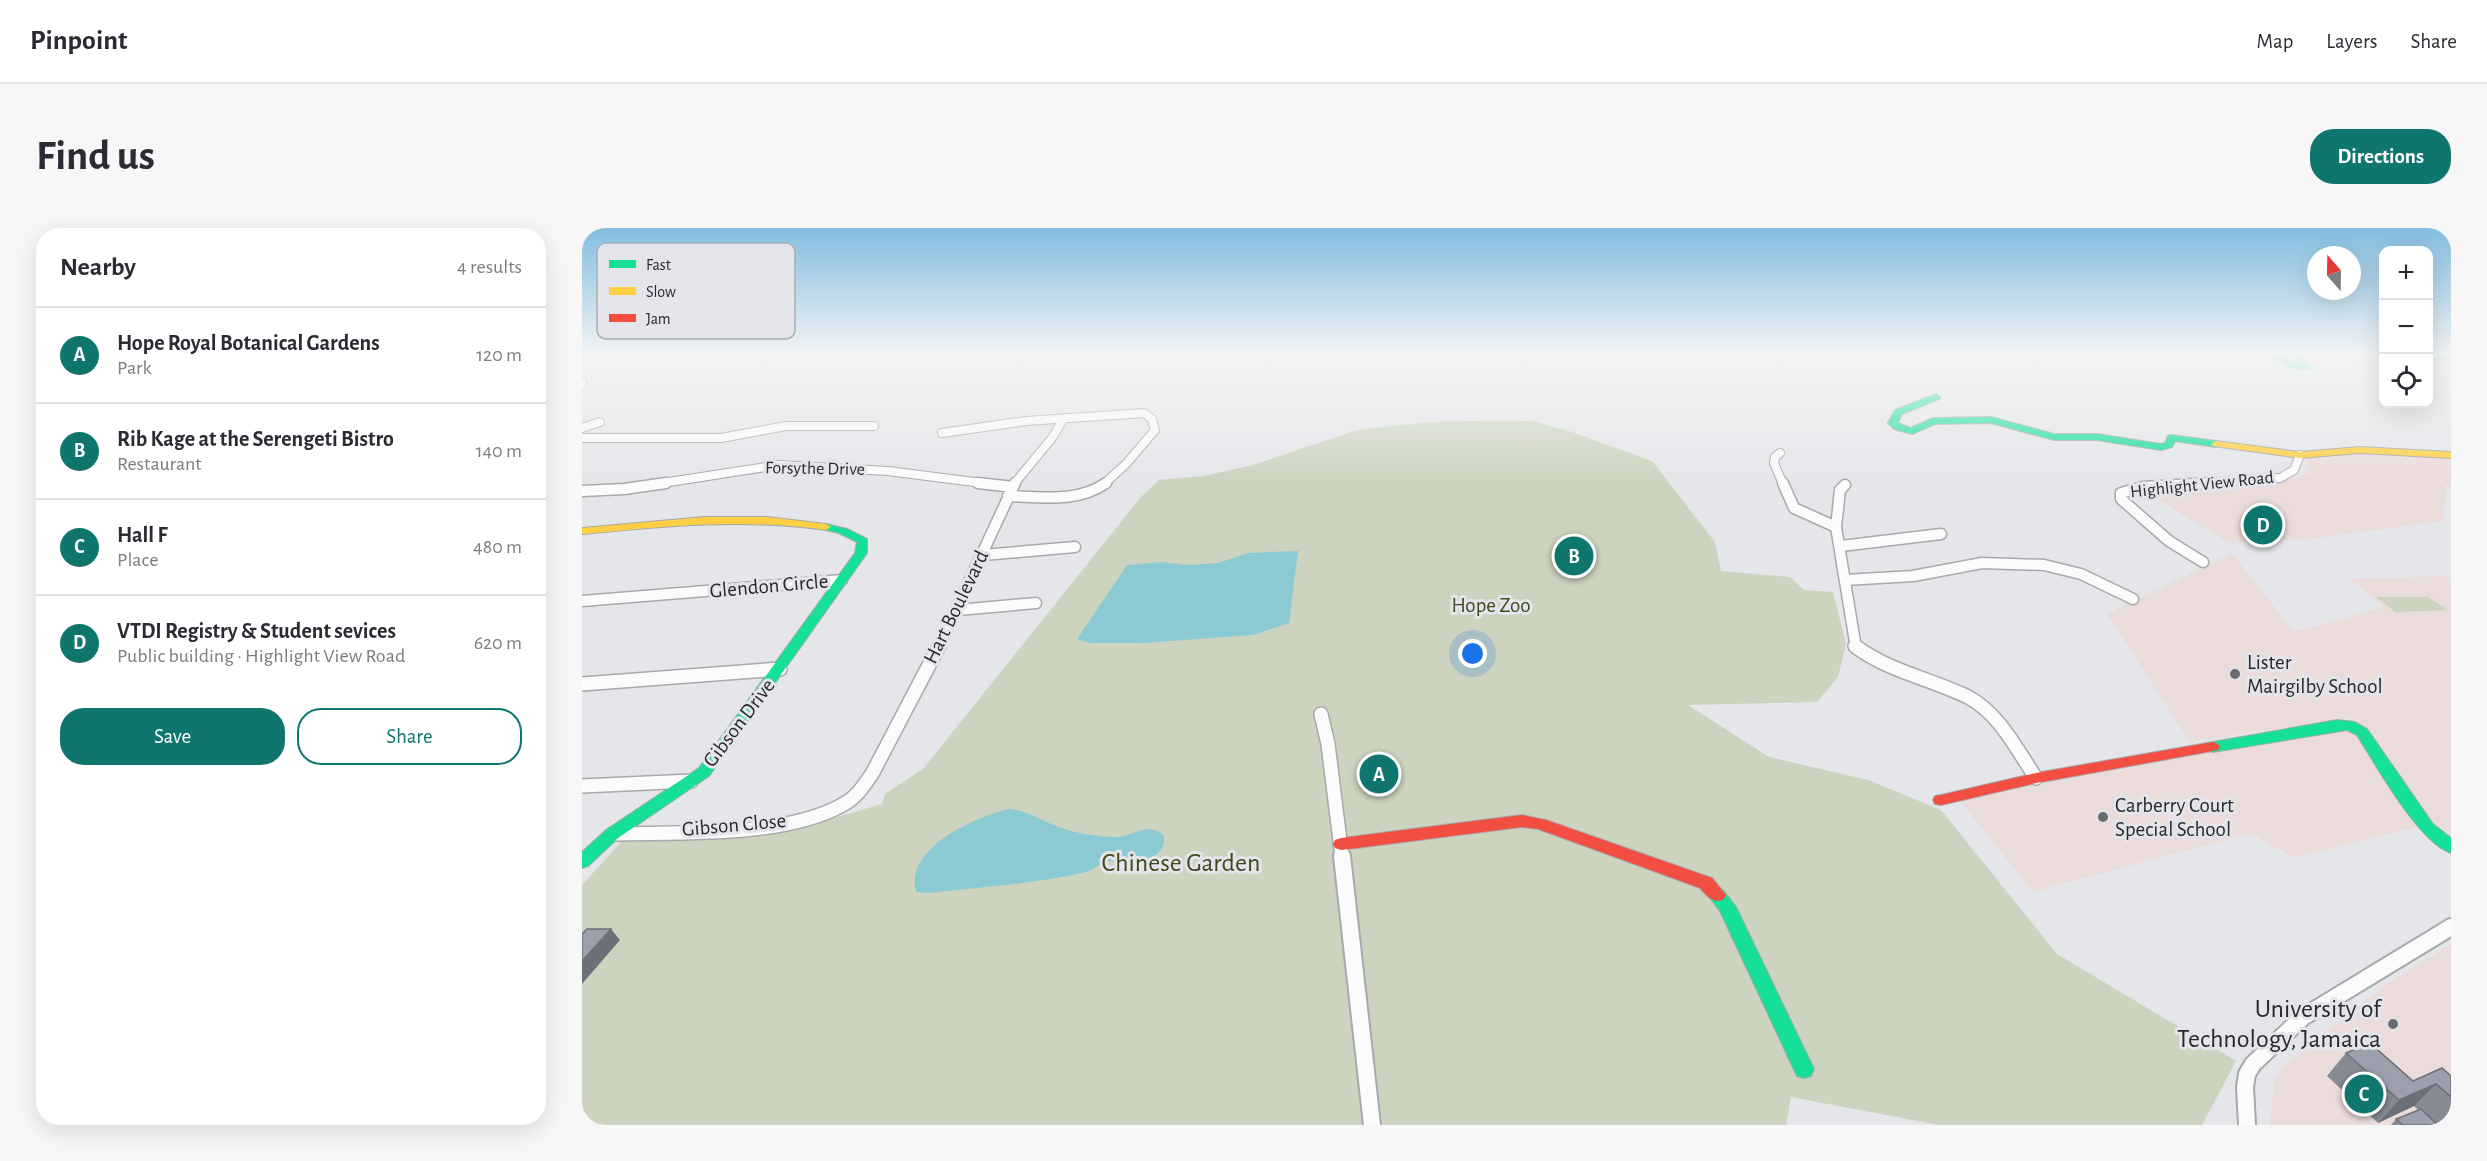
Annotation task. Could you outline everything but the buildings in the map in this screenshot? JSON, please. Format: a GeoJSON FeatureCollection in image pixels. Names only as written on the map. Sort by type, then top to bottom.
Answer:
{"type":"FeatureCollection","features":[{"type":"Feature","properties":{"kind":"street"},"geometry":{"type":"LineString","coordinates":[[1936,397],[1898,412],[1893,423],[1897,427],[1912,431],[1933,421],[1991,420],[2054,437],[2097,437],[2161,447],[2169,445],[2171,438],[2300,455]]}},
{"type":"Feature","properties":{"kind":"street","name":"Forsythe Drive"},"geometry":{"type":"LineString","coordinates":[[582,491],[624,489],[779,465],[888,471],[1010,492],[1069,496],[1091,491],[1120,469],[1155,429],[1152,419],[1144,413],[1063,420]]}},
{"type":"Feature","properties":{"kind":"street"},"geometry":{"type":"LineString","coordinates":[[582,423],[590,416]]}},
{"type":"Feature","properties":{"kind":"street"},"geometry":{"type":"LineString","coordinates":[[942,433],[1026,421],[1063,420]]}},
{"type":"Feature","properties":{"kind":"street","name":"Hart Boulevard"},"geometry":{"type":"LineString","coordinates":[[853,799],[875,764],[958,610],[1010,492],[1054,438],[1063,420]]}},
{"type":"Feature","properties":{"kind":"street"},"geometry":{"type":"LineString","coordinates":[[582,428],[600,422]]}},
{"type":"Feature","properties":{"kind":"street","name":"Forsythe Drive"},"geometry":{"type":"LineString","coordinates":[[582,438],[721,438],[786,426],[874,426]]}},
{"type":"Feature","properties":{"kind":"street","name":"Highlight View Road"},"geometry":{"type":"LineString","coordinates":[[2203,562],[2163,535],[2121,499],[2121,493],[2144,487],[2280,478],[2296,469],[2300,455],[2360,450],[2451,455]]}},
{"type":"Feature","properties":{"kind":"street"},"geometry":{"type":"LineString","coordinates":[[1780,453],[1775,457],[1774,463],[1794,508],[1836,527]]}},
{"type":"Feature","properties":{"kind":"street"},"geometry":{"type":"LineString","coordinates":[[1845,485],[1840,490],[1836,527],[1841,546],[1846,598],[1856,647],[1887,665],[1970,698],[1995,718],[2036,778]]}},
{"type":"Feature","properties":{"kind":"street","name":"Glendon Circle"},"geometry":{"type":"LineString","coordinates":[[582,531],[637,525],[787,522],[832,527],[856,534],[863,541],[861,553],[842,580],[582,601]]}},
{"type":"Feature","properties":{"kind":"street"},"geometry":{"type":"LineString","coordinates":[[1841,546],[1941,534]]}},
{"type":"Feature","properties":{"kind":"street"},"geometry":{"type":"LineString","coordinates":[[983,555],[1075,547]]}},
{"type":"Feature","properties":{"kind":"street"},"geometry":{"type":"LineString","coordinates":[[1845,580],[1913,576],[1982,563],[2044,566],[2081,574],[2133,599]]}},
{"type":"Feature","properties":{"kind":"street","name":"Gibson Drive"},"geometry":{"type":"LineString","coordinates":[[582,862],[612,834],[704,772],[842,580]]}},
{"type":"Feature","properties":{"kind":"street"},"geometry":{"type":"LineString","coordinates":[[958,610],[1036,603]]}},
{"type":"Feature","properties":{"kind":"street"},"geometry":{"type":"LineString","coordinates":[[582,684],[780,669]]}},
{"type":"Feature","properties":{"kind":"street"},"geometry":{"type":"LineString","coordinates":[[1321,714],[1328,744],[1341,844],[1372,1125]]}},
{"type":"Feature","properties":{"kind":"street"},"geometry":{"type":"LineString","coordinates":[[1941,800],[2036,778],[2337,725],[2350,725],[2362,732],[2427,828],[2451,847]]}},
{"type":"Feature","properties":{"kind":"street"},"geometry":{"type":"LineString","coordinates":[[582,786],[690,781]]}},
{"type":"Feature","properties":{"kind":"street","name":"Gibson Close"},"geometry":{"type":"LineString","coordinates":[[612,834],[760,827],[824,812],[853,799]]}},
{"type":"Feature","properties":{"kind":"street"},"geometry":{"type":"LineString","coordinates":[[1341,844],[1522,821],[1540,824],[1706,883],[1727,907],[1804,1070]]}},
{"type":"Feature","properties":{"kind":"street"},"geometry":{"type":"LineString","coordinates":[[2247,1125],[2245,1087],[2247,1074],[2253,1064],[2303,1017],[2451,927]]}},
{"type":"Feature","properties":{"kind":"shaded area"},"geometry":{"type":"Polygon","coordinates":[[[2366,453],[2451,458],[2451,486],[2444,485],[2446,488],[2443,521],[2309,539],[2229,543],[2146,492],[2283,481],[2307,474],[2309,458],[2366,453]]]}},
{"type":"Feature","properties":{"kind":"shaded area"},"geometry":{"type":"Polygon","coordinates":[[[2232,553],[2294,632],[2384,607],[2350,579],[2448,576],[2451,582],[2451,835],[2434,822],[2409,796],[2353,717],[2190,742],[2107,614],[2232,553]]]}},
{"type":"Feature","properties":{"kind":"shaded area"},"geometry":{"type":"Polygon","coordinates":[[[2318,729],[2362,732],[2418,827],[2295,858],[2250,833],[2033,892],[1960,801],[2167,755],[2318,729]]]}},
{"type":"Feature","properties":{"kind":"shaded area","name":"University of Technology, Jamaica"},"geometry":{"type":"Polygon","coordinates":[[[2451,944],[2451,1125],[2270,1125],[2274,1083],[2284,1065],[2388,983],[2451,944]]]}},
{"type":"Feature","properties":{"kind":"green space"},"geometry":{"type":"Polygon","coordinates":[[[1533,421],[1572,432],[1652,461],[1715,542],[1721,571],[1790,577],[1804,590],[1833,592],[1846,644],[1838,677],[1817,702],[1688,705],[1769,757],[1868,780],[1941,810],[2057,954],[2236,1061],[2202,1125],[1939,1125],[1791,1097],[1786,1125],[582,1125],[582,885],[621,842],[778,834],[882,804],[885,794],[923,769],[1141,497],[1159,480],[1204,476],[1253,465],[1354,431],[1443,422],[1533,421]]]}},
{"type":"Feature","properties":{"kind":"green space"},"geometry":{"type":"Polygon","coordinates":[[[2376,597],[2428,597],[2448,610],[2395,612],[2376,597]]]}},
{"type":"Feature","properties":{"kind":"water"},"geometry":{"type":"Polygon","coordinates":[[[1298,551],[1289,623],[1253,635],[1143,643],[1090,643],[1077,639],[1127,565],[1161,562],[1188,565],[1218,563],[1248,553],[1298,551]]]}},
{"type":"Feature","properties":{"kind":"water"},"geometry":{"type":"Polygon","coordinates":[[[1009,809],[1027,813],[1078,833],[1122,837],[1145,830],[1157,831],[1164,836],[1163,846],[1159,853],[1152,857],[1109,861],[1089,871],[1057,878],[930,893],[916,892],[915,876],[921,862],[931,849],[961,827],[1009,809]]]}},
{"type":"Feature","properties":{"kind":"traffic: fast"},"geometry":{"type":"LineString","coordinates":[[1936,397],[1898,412],[1893,423],[1897,427],[1912,431],[1933,421],[1991,420],[2054,437],[2097,437],[2161,447],[2169,445],[2171,438],[2216,444]]}},
{"type":"Feature","properties":{"kind":"traffic: fast"},"geometry":{"type":"LineString","coordinates":[[582,862],[612,834],[704,772],[861,553],[863,541],[843,531],[826,527]]}},
{"type":"Feature","properties":{"kind":"traffic: fast"},"geometry":{"type":"LineString","coordinates":[[2213,747],[2337,725],[2350,725],[2362,732],[2427,828],[2451,847]]}},
{"type":"Feature","properties":{"kind":"traffic: fast"},"geometry":{"type":"LineString","coordinates":[[1717,895],[1727,907],[1804,1069]]}},
{"type":"Feature","properties":{"kind":"traffic: slow"},"geometry":{"type":"LineString","coordinates":[[2216,444],[2300,455],[2360,450],[2451,455]]}},
{"type":"Feature","properties":{"kind":"traffic: slow"},"geometry":{"type":"LineString","coordinates":[[582,531],[704,520],[767,520],[826,527]]}},
{"type":"Feature","properties":{"kind":"traffic: jam"},"geometry":{"type":"LineString","coordinates":[[1941,800],[2036,778],[2213,747]]}},
{"type":"Feature","properties":{"kind":"traffic: jam"},"geometry":{"type":"LineString","coordinates":[[1341,844],[1522,821],[1540,824],[1706,883],[1717,895]]}},
{"type":"Feature","properties":{"kind":"place","name":"VTDI Registry & Student sevices"},"geometry":{"type":"Point","coordinates":[2263,525]}},
{"type":"Feature","properties":{"kind":"place","name":"Rib Kage at the Serengeti Bistro"},"geometry":{"type":"Point","coordinates":[1574,556]}},
{"type":"Feature","properties":{"kind":"place","name":"Lister Mairgilby School"},"geometry":{"type":"Point","coordinates":[2235,674]}},
{"type":"Feature","properties":{"kind":"place","name":"Hope Royal Botanical Gardens"},"geometry":{"type":"Point","coordinates":[1379,774]}},
{"type":"Feature","properties":{"kind":"place","name":"Carberry Court Special School"},"geometry":{"type":"Point","coordinates":[2103,817]}},
{"type":"Feature","properties":{"kind":"place","name":"University of Technology, Jamaica"},"geometry":{"type":"Point","coordinates":[2393,1024]}},
{"type":"Feature","properties":{"kind":"place","name":"Hall F"},"geometry":{"type":"Point","coordinates":[2364,1094]}},
{"type":"Feature","properties":{"kind":"park label","name":"Hope Zoo"},"geometry":{"type":"Point","coordinates":[1491,605]}},
{"type":"Feature","properties":{"kind":"park label","name":"Chinese Garden"},"geometry":{"type":"Point","coordinates":[1181,863]}}]}
